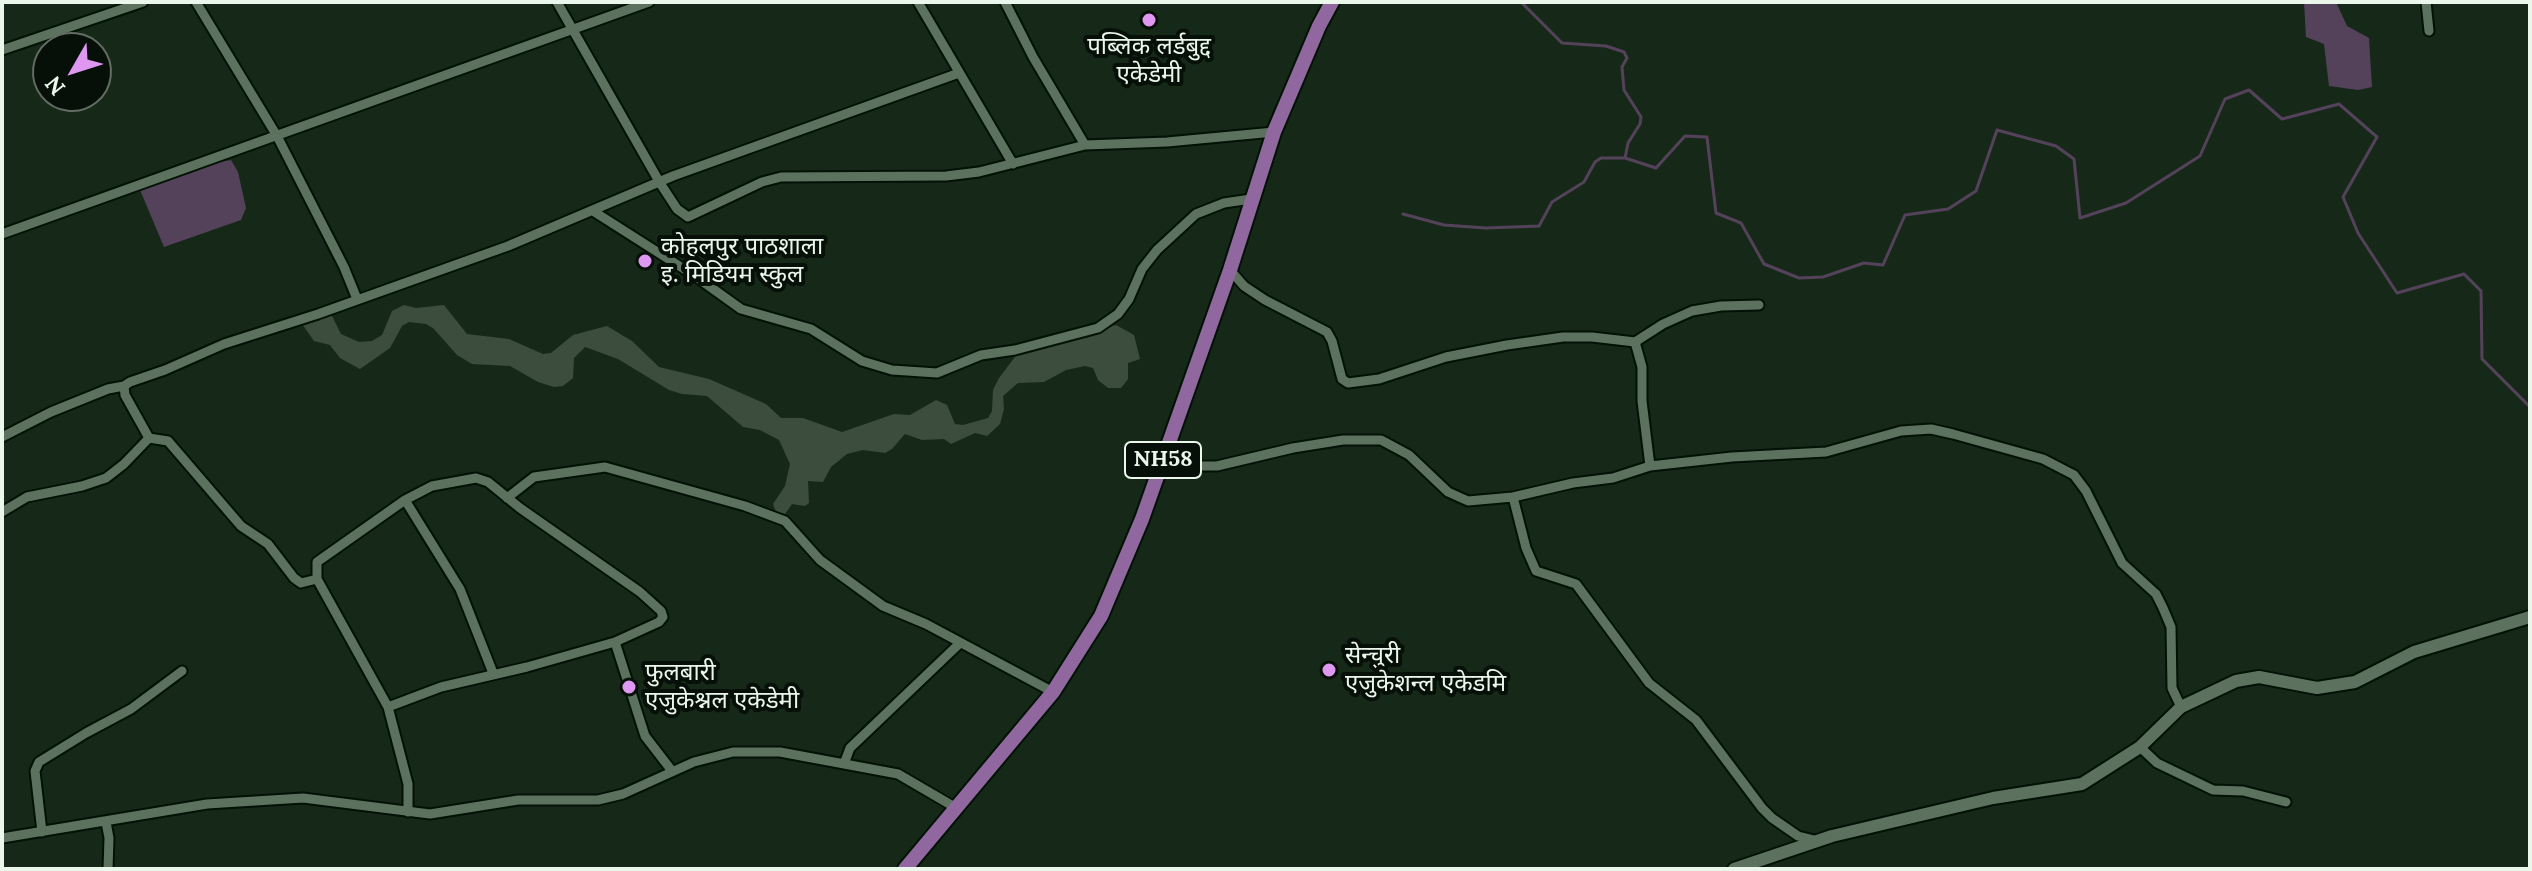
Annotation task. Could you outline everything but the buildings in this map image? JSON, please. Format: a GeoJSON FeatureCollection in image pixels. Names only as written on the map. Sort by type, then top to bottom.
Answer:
{"type":"FeatureCollection","features":[{"type":"Feature","properties":{"kind":"main road","name":"NH58"},"geometry":{"type":"LineString","coordinates":[[905,869],[1053,692],[1101,616],[1142,519],[1230,270],[1274,132],[1332,2]]}},
{"type":"Feature","properties":{"kind":"street"},"geometry":{"type":"LineString","coordinates":[[2,50],[143,2]]}},
{"type":"Feature","properties":{"kind":"street"},"geometry":{"type":"LineString","coordinates":[[196,2],[277,136],[357,299]]}},
{"type":"Feature","properties":{"kind":"street"},"geometry":{"type":"LineString","coordinates":[[557,2],[660,183],[677,209],[688,217],[762,182],[781,177],[946,176],[979,172],[1085,145],[1167,142],[1274,132]]}},
{"type":"Feature","properties":{"kind":"street"},"geometry":{"type":"LineString","coordinates":[[2,234],[649,2]]}},
{"type":"Feature","properties":{"kind":"street"},"geometry":{"type":"LineString","coordinates":[[918,2],[1013,164]]}},
{"type":"Feature","properties":{"kind":"street"},"geometry":{"type":"LineString","coordinates":[[1005,2],[1033,57],[1085,145]]}},
{"type":"Feature","properties":{"kind":"street"},"geometry":{"type":"LineString","coordinates":[[2426,2],[2429,31]]}},
{"type":"Feature","properties":{"kind":"street"},"geometry":{"type":"LineString","coordinates":[[2,437],[51,412],[108,389],[124,386],[224,344],[508,246],[627,194],[792,131],[959,73]]}},
{"type":"Feature","properties":{"kind":"street"},"geometry":{"type":"LineString","coordinates":[[593,211],[741,309],[811,329],[862,361],[892,370],[937,373],[981,355],[1015,350],[1098,328],[1118,314],[1129,299],[1142,269],[1157,250],[1196,214],[1224,203],[1251,199]]}},
{"type":"Feature","properties":{"kind":"street"},"geometry":{"type":"LineString","coordinates":[[1230,270],[1244,286],[1265,300],[1327,332],[1342,379],[1348,383],[1379,379],[1446,357],[1521,343],[1577,337],[1635,342],[1663,324],[1692,311],[1759,305]]}},
{"type":"Feature","properties":{"kind":"street"},"geometry":{"type":"LineString","coordinates":[[1635,342],[1642,367],[1642,401],[1650,466]]}},
{"type":"Feature","properties":{"kind":"street"},"geometry":{"type":"LineString","coordinates":[[124,386],[136,418],[149,438],[168,441],[241,526],[268,544],[294,578],[301,583],[317,579]]}},
{"type":"Feature","properties":{"kind":"street"},"geometry":{"type":"LineString","coordinates":[[1165,454],[1197,466],[1217,466],[1343,440],[1381,440],[1409,455],[1448,492],[1468,501],[1513,497],[1573,483],[1613,478],[1650,466],[1732,457],[1826,452],[1901,431],[1931,429],[2043,459],[2074,475],[2086,491],[2122,563],[2156,594],[2171,627],[2172,688],[2181,707]]}},
{"type":"Feature","properties":{"kind":"street"},"geometry":{"type":"LineString","coordinates":[[2,512],[27,497],[106,478],[149,438]]}},
{"type":"Feature","properties":{"kind":"street"},"geometry":{"type":"LineString","coordinates":[[507,498],[534,477],[605,467],[745,506],[785,521],[820,560],[883,606],[926,624],[1053,692]]}},
{"type":"Feature","properties":{"kind":"street"},"geometry":{"type":"LineString","coordinates":[[388,707],[441,687],[615,642],[659,622],[663,617],[661,611],[640,592],[488,482],[476,478],[432,486],[405,500],[317,562],[317,579],[388,707],[408,784],[408,812]]}},
{"type":"Feature","properties":{"kind":"street"},"geometry":{"type":"LineString","coordinates":[[1513,497],[1526,548],[1536,571],[1576,584],[1649,683],[1696,720],[1762,808],[1798,836],[1818,841]]}},
{"type":"Feature","properties":{"kind":"street"},"geometry":{"type":"LineString","coordinates":[[405,500],[460,589],[493,673]]}},
{"type":"Feature","properties":{"kind":"street"},"geometry":{"type":"LineString","coordinates":[[1734,869],[1818,841],[1993,798],[2082,784],[2140,747],[2181,707],[2236,681],[2259,677],[2317,688],[2355,682],[2414,652],[2530,617]]}},
{"type":"Feature","properties":{"kind":"street"},"geometry":{"type":"LineString","coordinates":[[615,642],[645,736],[654,752],[672,771]]}},
{"type":"Feature","properties":{"kind":"street"},"geometry":{"type":"LineString","coordinates":[[844,764],[850,748],[960,643]]}},
{"type":"Feature","properties":{"kind":"street"},"geometry":{"type":"LineString","coordinates":[[42,832],[35,771],[39,762],[131,709],[182,671]]}},
{"type":"Feature","properties":{"kind":"street"},"geometry":{"type":"LineString","coordinates":[[2140,747],[2157,763],[2213,790],[2243,791],[2286,802]]}},
{"type":"Feature","properties":{"kind":"street"},"geometry":{"type":"LineString","coordinates":[[2,838],[173,808],[303,798],[430,814],[518,800],[598,800],[623,794],[672,771],[733,752],[780,752],[898,774],[958,809]]}},
{"type":"Feature","properties":{"kind":"street"},"geometry":{"type":"LineString","coordinates":[[106,822],[108,869]]}},
{"type":"Feature","properties":{"kind":"green space"},"geometry":{"type":"Polygon","coordinates":[[[404,305],[416,308],[444,305],[467,334],[509,339],[543,354],[551,353],[573,335],[607,326],[632,341],[659,367],[709,379],[766,404],[781,418],[803,418],[842,432],[894,414],[910,415],[936,400],[947,405],[955,424],[963,425],[988,418],[992,411],[993,390],[1018,353],[1089,337],[1116,325],[1134,335],[1140,359],[1128,363],[1128,379],[1121,388],[1108,388],[1098,380],[1093,368],[1085,366],[1066,370],[1044,382],[1018,383],[1003,396],[1000,424],[987,436],[975,433],[951,444],[944,439],[922,440],[905,434],[885,453],[863,450],[847,454],[831,467],[823,482],[808,481],[809,503],[805,506],[792,504],[785,514],[776,512],[773,504],[785,486],[790,464],[779,440],[760,430],[743,427],[707,396],[669,390],[618,359],[585,347],[574,358],[573,378],[563,386],[554,387],[510,366],[472,364],[457,355],[433,328],[409,322],[402,326],[390,348],[360,369],[340,358],[330,345],[314,341],[302,324],[331,314],[341,334],[359,342],[372,341],[382,335],[392,311],[404,305]]]}},
{"type":"Feature","properties":{"kind":"shaded area"},"geometry":{"type":"Polygon","coordinates":[[[2304,2],[2336,2],[2347,26],[2369,38],[2372,87],[2358,90],[2329,86],[2324,44],[2306,37],[2304,2]]]}},
{"type":"Feature","properties":{"kind":"shaded area"},"geometry":{"type":"Polygon","coordinates":[[[231,160],[238,172],[246,208],[241,220],[164,247],[140,190],[214,163],[231,160]]]}},
{"type":"Feature","properties":{"kind":"waterway"},"geometry":{"type":"LineString","coordinates":[[1521,2],[1562,43],[1606,46],[1624,52],[1627,58],[1622,67],[1624,90],[1641,117],[1628,143],[1625,158]]}},
{"type":"Feature","properties":{"kind":"waterway"},"geometry":{"type":"LineString","coordinates":[[1403,214],[1444,225],[1486,228],[1539,226],[1552,202],[1584,182],[1595,162],[1601,158],[1625,158],[1656,168],[1685,136],[1707,137],[1716,213],[1741,223],[1764,264],[1799,278],[1823,277],[1864,263],[1883,265],[1905,215],[1948,209],[1976,191],[1997,130],[2056,146],[2074,159],[2080,218],[2126,203],[2200,156],[2225,99],[2249,90],[2282,119],[2339,104],[2377,137],[2343,197],[2358,233],[2397,293],[2464,274],[2481,291],[2482,359],[2530,407]]}},
{"type":"Feature","properties":{"kind":"place","name":"पब्लिक लर्डबुद्द एकेडेमी"},"geometry":{"type":"Point","coordinates":[1149,20]}},
{"type":"Feature","properties":{"kind":"place","name":"कोहलपुर पाठशाला इ. मिडियम स्कुल"},"geometry":{"type":"Point","coordinates":[645,261]}},
{"type":"Feature","properties":{"kind":"place","name":"सेन्चुरी एजुकेशन्ल एकेडमि"},"geometry":{"type":"Point","coordinates":[1329,670]}},
{"type":"Feature","properties":{"kind":"place","name":"फुलबारी एजुकेश्नल एकेडेमी"},"geometry":{"type":"Point","coordinates":[629,687]}}]}
